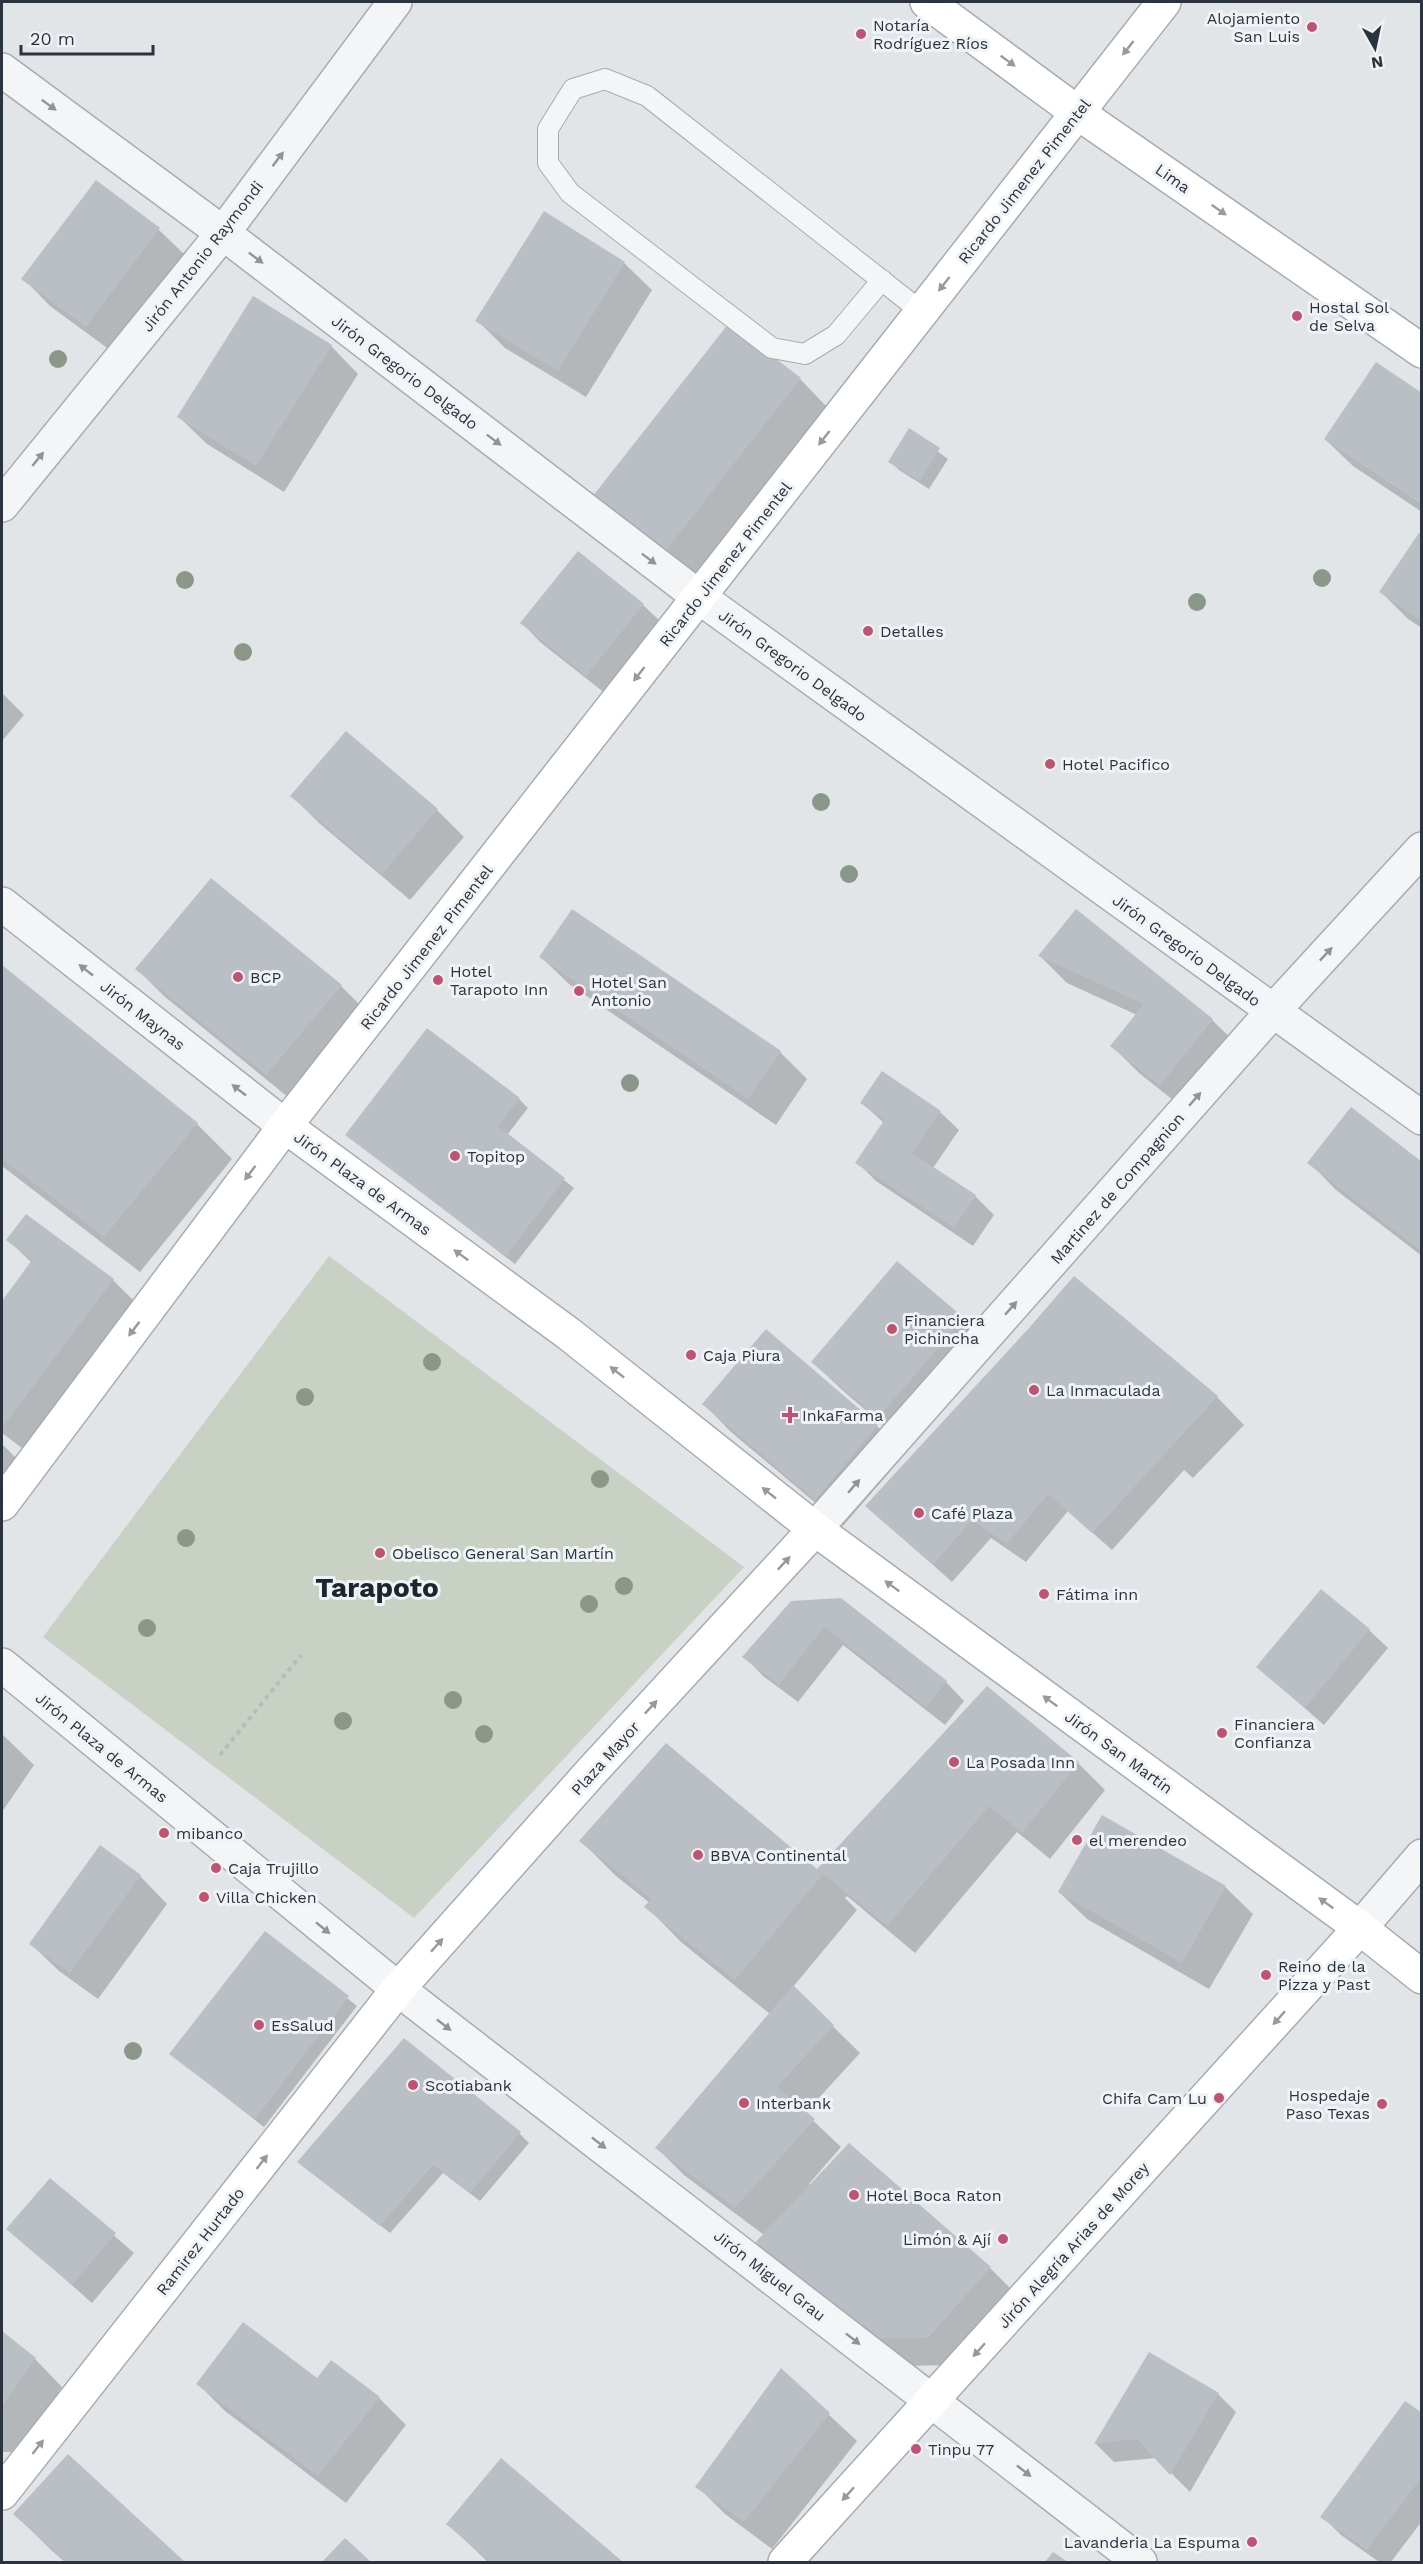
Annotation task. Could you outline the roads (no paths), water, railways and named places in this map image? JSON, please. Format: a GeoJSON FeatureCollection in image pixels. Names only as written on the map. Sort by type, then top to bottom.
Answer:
{"type":"FeatureCollection","features":[{"type":"Feature","properties":{"kind":"street","name":"Jirón Antonio Raymondi"},"geometry":{"type":"LineString","coordinates":[[2,505],[223,232],[395,2]]}},
{"type":"Feature","properties":{"kind":"street","name":"Lima"},"geometry":{"type":"LineString","coordinates":[[927,2],[1078,112],[1422,351]]}},
{"type":"Feature","properties":{"kind":"street","name":"Ricardo Jimenez Pimentel"},"geometry":{"type":"LineString","coordinates":[[285,1126],[1164,2]]}},
{"type":"Feature","properties":{"kind":"street","name":"Jirón Gregorio Delgado"},"geometry":{"type":"LineString","coordinates":[[2,70],[223,232],[699,597],[1422,1118]]}},
{"type":"Feature","properties":{"kind":"street","name":"Martinez de Compagnion"},"geometry":{"type":"LineString","coordinates":[[815,1529],[1273,1011],[1422,849]]}},
{"type":"Feature","properties":{"kind":"street","name":"Jirón Maynas"},"geometry":{"type":"LineString","coordinates":[[2,904],[285,1126]]}},
{"type":"Feature","properties":{"kind":"street","name":"Jirón Plaza de Armas"},"geometry":{"type":"LineString","coordinates":[[2,1504],[285,1126],[569,1334],[815,1529]]}},
{"type":"Feature","properties":{"kind":"street","name":"Jirón San Martín"},"geometry":{"type":"LineString","coordinates":[[815,1529],[1360,1928],[1422,1977]]}},
{"type":"Feature","properties":{"kind":"street","name":"Plaza Mayor"},"geometry":{"type":"LineString","coordinates":[[398,1989],[592,1771],[815,1529]]}},
{"type":"Feature","properties":{"kind":"street","name":"Jirón Plaza de Armas"},"geometry":{"type":"LineString","coordinates":[[2,1665],[398,1989]]}},
{"type":"Feature","properties":{"kind":"street"},"geometry":{"type":"LineString","coordinates":[[1360,1928],[1422,1856]]}},
{"type":"Feature","properties":{"kind":"street","name":"Jirón Alegría Arias de Morey"},"geometry":{"type":"LineString","coordinates":[[785,2562],[1360,1928]]}},
{"type":"Feature","properties":{"kind":"street","name":"Jirón Miguel Grau"},"geometry":{"type":"LineString","coordinates":[[398,1989],[1140,2562]]}},
{"type":"Feature","properties":{"kind":"street","name":"Ramirez Hurtado"},"geometry":{"type":"LineString","coordinates":[[2,2493],[398,1989]]}},
{"type":"Feature","properties":{"kind":"lane"},"geometry":{"type":"LineString","coordinates":[[882,280],[836,335],[828,340],[805,354],[772,348],[570,193],[548,163],[548,129],[573,89],[605,79],[647,96],[882,280],[922,312]]}},
{"type":"Feature","properties":{"kind":"place","name":"Alojamiento San Luis"},"geometry":{"type":"Point","coordinates":[1312,27]}},
{"type":"Feature","properties":{"kind":"place","name":"Notaría Rodríguez Ríos"},"geometry":{"type":"Point","coordinates":[861,34]}},
{"type":"Feature","properties":{"kind":"place","name":"Hostal Sol de Selva"},"geometry":{"type":"Point","coordinates":[1297,316]}},
{"type":"Feature","properties":{"kind":"place","name":"Detalles"},"geometry":{"type":"Point","coordinates":[868,631]}},
{"type":"Feature","properties":{"kind":"place","name":"Hotel Pacifico"},"geometry":{"type":"Point","coordinates":[1050,764]}},
{"type":"Feature","properties":{"kind":"place","name":"BCP"},"geometry":{"type":"Point","coordinates":[238,977]}},
{"type":"Feature","properties":{"kind":"place","name":"Hotel Tarapoto Inn"},"geometry":{"type":"Point","coordinates":[438,980]}},
{"type":"Feature","properties":{"kind":"place","name":"Hotel San Antonio"},"geometry":{"type":"Point","coordinates":[579,991]}},
{"type":"Feature","properties":{"kind":"place","name":"Topitop"},"geometry":{"type":"Point","coordinates":[455,1156]}},
{"type":"Feature","properties":{"kind":"place","name":"Financiera Pichincha"},"geometry":{"type":"Point","coordinates":[892,1329]}},
{"type":"Feature","properties":{"kind":"place","name":"Caja Piura"},"geometry":{"type":"Point","coordinates":[691,1355]}},
{"type":"Feature","properties":{"kind":"place","name":"La Inmaculada"},"geometry":{"type":"Point","coordinates":[1034,1390]}},
{"type":"Feature","properties":{"kind":"place","name":"InkaFarma"},"geometry":{"type":"Point","coordinates":[790,1415]}},
{"type":"Feature","properties":{"kind":"place","name":"Café Plaza"},"geometry":{"type":"Point","coordinates":[919,1513]}},
{"type":"Feature","properties":{"kind":"place","name":"Obelisco General San Martín"},"geometry":{"type":"Point","coordinates":[380,1553]}},
{"type":"Feature","properties":{"kind":"place","name":"Fátima inn"},"geometry":{"type":"Point","coordinates":[1044,1594]}},
{"type":"Feature","properties":{"kind":"place","name":"Financiera Confianza"},"geometry":{"type":"Point","coordinates":[1222,1733]}},
{"type":"Feature","properties":{"kind":"place","name":"La Posada Inn"},"geometry":{"type":"Point","coordinates":[954,1762]}},
{"type":"Feature","properties":{"kind":"place","name":"mibanco"},"geometry":{"type":"Point","coordinates":[164,1833]}},
{"type":"Feature","properties":{"kind":"place","name":"el merendeo"},"geometry":{"type":"Point","coordinates":[1077,1840]}},
{"type":"Feature","properties":{"kind":"place","name":"BBVA Continental"},"geometry":{"type":"Point","coordinates":[698,1855]}},
{"type":"Feature","properties":{"kind":"place","name":"Caja Trujillo"},"geometry":{"type":"Point","coordinates":[216,1868]}},
{"type":"Feature","properties":{"kind":"place","name":"Villa Chicken"},"geometry":{"type":"Point","coordinates":[204,1897]}},
{"type":"Feature","properties":{"kind":"place","name":"Reino de la Pizza y Past"},"geometry":{"type":"Point","coordinates":[1266,1975]}},
{"type":"Feature","properties":{"kind":"place","name":"EsSalud"},"geometry":{"type":"Point","coordinates":[259,2025]}},
{"type":"Feature","properties":{"kind":"place","name":"Scotiabank"},"geometry":{"type":"Point","coordinates":[413,2085]}},
{"type":"Feature","properties":{"kind":"place","name":"Chifa Cam Lu"},"geometry":{"type":"Point","coordinates":[1219,2098]}},
{"type":"Feature","properties":{"kind":"place","name":"Interbank"},"geometry":{"type":"Point","coordinates":[744,2103]}},
{"type":"Feature","properties":{"kind":"place","name":"Hospedaje Paso Texas"},"geometry":{"type":"Point","coordinates":[1382,2104]}},
{"type":"Feature","properties":{"kind":"place","name":"Hotel Boca Raton"},"geometry":{"type":"Point","coordinates":[854,2195]}},
{"type":"Feature","properties":{"kind":"place","name":"Limón & Ají"},"geometry":{"type":"Point","coordinates":[1003,2239]}},
{"type":"Feature","properties":{"kind":"place","name":"Tinpu 77"},"geometry":{"type":"Point","coordinates":[916,2449]}},
{"type":"Feature","properties":{"kind":"place","name":"Lavanderia La Espuma"},"geometry":{"type":"Point","coordinates":[1252,2542]}},
{"type":"Feature","properties":{"kind":"district","name":"Tarapoto"},"geometry":{"type":"Point","coordinates":[377,1587]}}]}
